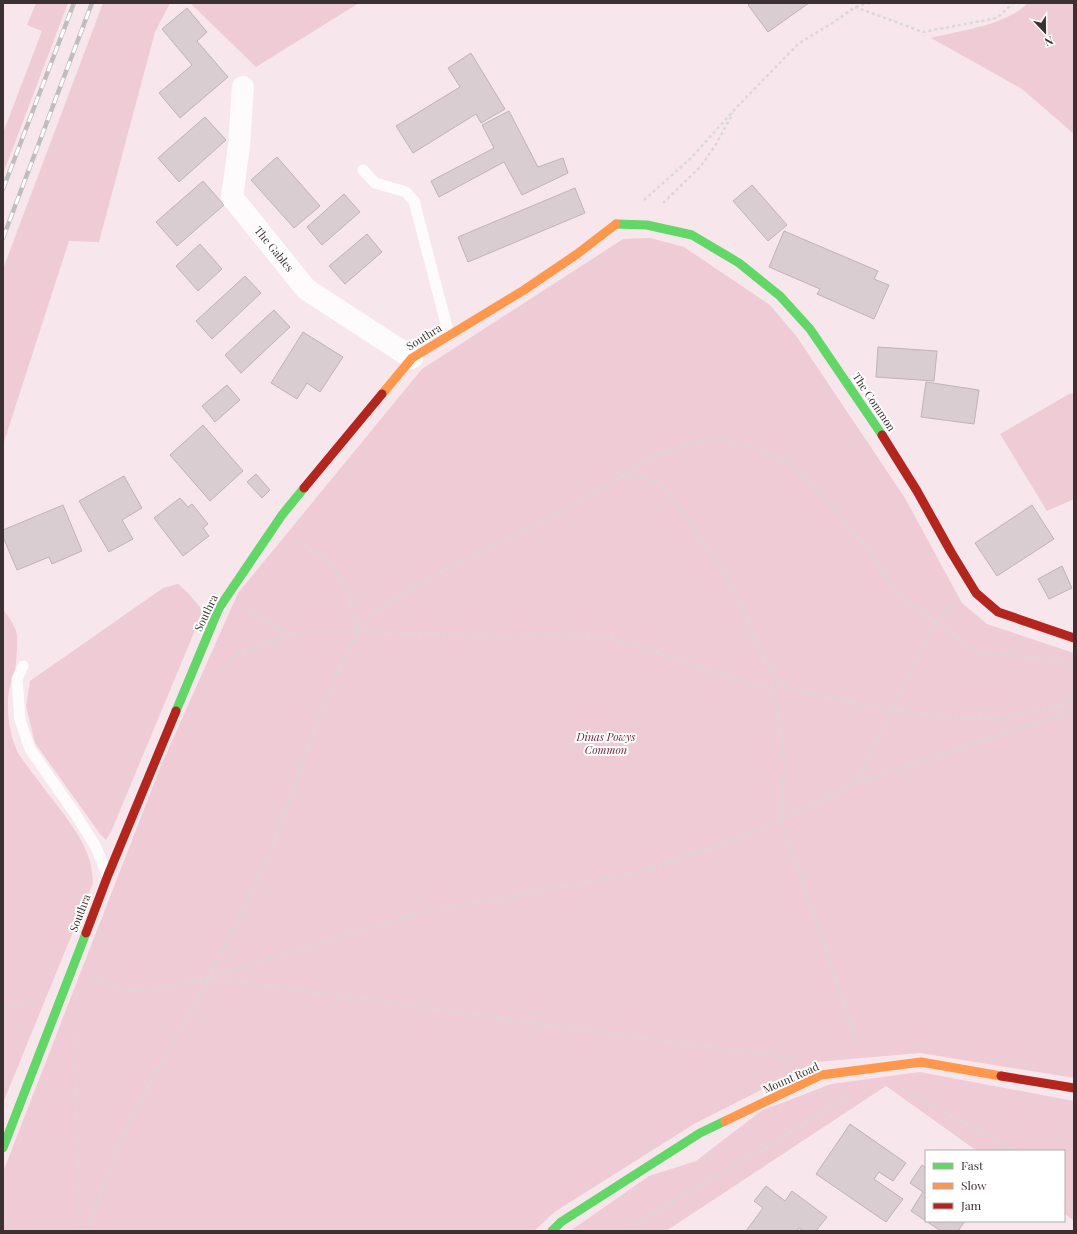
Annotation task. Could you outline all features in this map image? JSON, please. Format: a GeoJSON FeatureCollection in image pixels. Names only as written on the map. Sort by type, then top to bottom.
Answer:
{"type":"FeatureCollection","features":[{"type":"Feature","properties":{"kind":"street","name":"The Gables"},"geometry":{"type":"LineString","coordinates":[[243,87],[239,146],[232,198],[306,289],[412,358]]}},
{"type":"Feature","properties":{"kind":"street","name":"Southra"},"geometry":{"type":"LineString","coordinates":[[3,1148],[108,875],[219,608],[282,515],[412,358],[524,290],[577,254],[616,224]]}},
{"type":"Feature","properties":{"kind":"street","name":"The Common"},"geometry":{"type":"LineString","coordinates":[[616,224],[642,224],[692,235],[740,263],[780,296],[810,329],[870,416],[917,491],[976,593],[998,612],[1074,638]]}},
{"type":"Feature","properties":{"kind":"street","name":"Mount Road"},"geometry":{"type":"LineString","coordinates":[[552,1231],[561,1222],[700,1133],[821,1075],[921,1062],[1074,1088]]}},
{"type":"Feature","properties":{"kind":"lane"},"geometry":{"type":"LineString","coordinates":[[363,170],[375,184],[406,192],[414,201],[449,335]]}},
{"type":"Feature","properties":{"kind":"lane"},"geometry":{"type":"LineString","coordinates":[[23,666],[17,679],[20,720],[30,749],[76,815],[96,848],[108,875]]}},
{"type":"Feature","properties":{"kind":"path"},"geometry":{"type":"LineString","coordinates":[[616,224],[691,158],[735,109],[798,44],[855,7],[870,3]]}},
{"type":"Feature","properties":{"kind":"path"},"geometry":{"type":"LineString","coordinates":[[855,7],[923,32],[997,18],[1013,3]]}},
{"type":"Feature","properties":{"kind":"path"},"geometry":{"type":"LineString","coordinates":[[642,224],[700,167],[715,146],[735,109]]}},
{"type":"Feature","properties":{"kind":"path"},"geometry":{"type":"LineString","coordinates":[[86,1231],[123,1136],[141,1100],[209,978],[271,851],[322,710],[334,680],[358,632],[370,617],[386,604],[456,563],[544,521],[637,466],[662,453],[698,441],[718,438],[758,449],[786,462],[808,482],[850,527],[878,564],[897,593],[978,652],[1050,659],[1074,667]]}},
{"type":"Feature","properties":{"kind":"path"},"geometry":{"type":"LineString","coordinates":[[622,476],[647,478],[660,483],[683,511],[719,564],[746,615],[764,660],[778,680],[787,688]]}},
{"type":"Feature","properties":{"kind":"path"},"geometry":{"type":"LineString","coordinates":[[274,526],[329,562],[349,594],[358,632]]}},
{"type":"Feature","properties":{"kind":"path"},"geometry":{"type":"LineString","coordinates":[[856,782],[936,621],[972,586]]}},
{"type":"Feature","properties":{"kind":"path"},"geometry":{"type":"LineString","coordinates":[[226,598],[290,634]]}},
{"type":"Feature","properties":{"kind":"path"},"geometry":{"type":"LineString","coordinates":[[187,686],[224,668],[238,654],[290,634],[358,632],[503,637],[534,634],[610,637],[621,642],[636,645],[749,683],[787,688],[866,705],[954,718],[1000,719],[1074,702]]}},
{"type":"Feature","properties":{"kind":"path"},"geometry":{"type":"LineString","coordinates":[[772,686],[785,766],[781,820],[867,1069]]}},
{"type":"Feature","properties":{"kind":"path"},"geometry":{"type":"LineString","coordinates":[[71,970],[106,984],[129,990],[154,990],[209,978],[351,933],[438,909],[596,881],[647,870],[742,837],[830,798],[856,782],[1074,710]]}},
{"type":"Feature","properties":{"kind":"path"},"geometry":{"type":"LineString","coordinates":[[209,978],[797,1060]]}},
{"type":"Feature","properties":{"kind":"path"},"geometry":{"type":"LineString","coordinates":[[74,1031],[80,1231]]}},
{"type":"Feature","properties":{"kind":"path"},"geometry":{"type":"LineString","coordinates":[[896,1086],[1002,1143],[1011,1150]]}},
{"type":"Feature","properties":{"kind":"path"},"geometry":{"type":"LineString","coordinates":[[625,1231],[660,1208],[762,1150],[828,1108],[852,1096]]}},
{"type":"Feature","properties":{"kind":"path"},"geometry":{"type":"LineString","coordinates":[[1065,1197],[1074,1208]]}},
{"type":"Feature","properties":{"kind":"green space"},"geometry":{"type":"Polygon","coordinates":[[[36,3],[68,3],[3,174],[3,133],[42,31],[27,25],[36,3]]]}},
{"type":"Feature","properties":{"kind":"green space"},"geometry":{"type":"Polygon","coordinates":[[[103,3],[170,3],[155,32],[99,242],[69,241],[3,445],[3,269],[103,3]]]}},
{"type":"Feature","properties":{"kind":"green space"},"geometry":{"type":"Polygon","coordinates":[[[190,3],[359,3],[256,67],[190,3]]]}},
{"type":"Feature","properties":{"kind":"green space"},"geometry":{"type":"Polygon","coordinates":[[[1028,3],[1074,3],[1074,134],[1022,89],[931,38],[995,22],[1008,17],[1028,3]]]}},
{"type":"Feature","properties":{"kind":"green space","name":"Dinas Powys Common"},"geometry":{"type":"Polygon","coordinates":[[[650,238],[684,247],[770,305],[797,337],[905,498],[962,603],[987,624],[1074,653],[1074,1078],[920,1053],[816,1062],[694,1124],[556,1211],[534,1231],[3,1231],[3,1172],[160,768],[238,593],[422,369],[623,239],[650,238]]]}},
{"type":"Feature","properties":{"kind":"green space"},"geometry":{"type":"Polygon","coordinates":[[[1074,393],[1074,499],[1047,511],[1000,434],[1069,394],[1074,393]]]}},
{"type":"Feature","properties":{"kind":"green space"},"geometry":{"type":"Polygon","coordinates":[[[178,584],[189,594],[203,611],[111,832],[106,840],[100,834],[35,743],[26,706],[30,681],[163,588],[178,584]]]}},
{"type":"Feature","properties":{"kind":"green space"},"geometry":{"type":"Polygon","coordinates":[[[3,610],[12,622],[17,635],[15,672],[10,686],[8,702],[12,737],[22,759],[80,838],[89,860],[93,883],[3,1103],[3,610]]]}},
{"type":"Feature","properties":{"kind":"green space"},"geometry":{"type":"Polygon","coordinates":[[[920,1072],[1074,1101],[1074,1221],[1065,1214],[1065,1150],[976,1150],[886,1086],[666,1231],[570,1231],[649,1176],[696,1161],[761,1111],[831,1084],[920,1072]]]}},
{"type":"Feature","properties":{"kind":"building"},"geometry":{"type":"Polygon","coordinates":[[[750,3],[809,3],[768,32],[748,5],[750,3]]]}},
{"type":"Feature","properties":{"kind":"building"},"geometry":{"type":"Polygon","coordinates":[[[187,8],[207,32],[197,41],[228,77],[180,118],[159,93],[192,65],[162,29],[187,8]]]}},
{"type":"Feature","properties":{"kind":"building"},"geometry":{"type":"Polygon","coordinates":[[[471,53],[505,109],[481,123],[476,114],[413,153],[396,126],[460,87],[448,68],[471,53]]]}},
{"type":"Feature","properties":{"kind":"building"},"geometry":{"type":"Polygon","coordinates":[[[509,111],[538,167],[563,158],[568,173],[522,195],[504,162],[439,197],[431,181],[494,148],[482,125],[509,111]]]}},
{"type":"Feature","properties":{"kind":"building"},"geometry":{"type":"Polygon","coordinates":[[[205,117],[226,140],[179,182],[158,158],[205,117]]]}},
{"type":"Feature","properties":{"kind":"building"},"geometry":{"type":"Polygon","coordinates":[[[277,157],[320,206],[294,228],[251,180],[277,157]]]}},
{"type":"Feature","properties":{"kind":"building"},"geometry":{"type":"Polygon","coordinates":[[[203,181],[224,205],[177,246],[156,222],[203,181]]]}},
{"type":"Feature","properties":{"kind":"building"},"geometry":{"type":"Polygon","coordinates":[[[752,185],[787,225],[768,241],[733,201],[752,185]]]}},
{"type":"Feature","properties":{"kind":"building"},"geometry":{"type":"Polygon","coordinates":[[[575,188],[585,213],[468,262],[458,237],[575,188]]]}},
{"type":"Feature","properties":{"kind":"building"},"geometry":{"type":"Polygon","coordinates":[[[344,194],[360,212],[322,245],[307,227],[344,194]]]}},
{"type":"Feature","properties":{"kind":"building"},"geometry":{"type":"Polygon","coordinates":[[[784,231],[878,271],[874,279],[889,285],[874,319],[817,294],[820,289],[769,267],[784,231]]]}},
{"type":"Feature","properties":{"kind":"building"},"geometry":{"type":"Polygon","coordinates":[[[367,234],[382,252],[345,284],[329,266],[367,234]]]}},
{"type":"Feature","properties":{"kind":"building"},"geometry":{"type":"Polygon","coordinates":[[[200,244],[222,269],[198,291],[176,266],[200,244]]]}},
{"type":"Feature","properties":{"kind":"building"},"geometry":{"type":"Polygon","coordinates":[[[245,276],[261,293],[212,339],[196,321],[245,276]]]}},
{"type":"Feature","properties":{"kind":"building"},"geometry":{"type":"Polygon","coordinates":[[[274,310],[290,327],[241,373],[225,355],[274,310]]]}},
{"type":"Feature","properties":{"kind":"building"},"geometry":{"type":"Polygon","coordinates":[[[303,332],[343,357],[320,392],[307,383],[297,399],[271,383],[303,332]]]}},
{"type":"Feature","properties":{"kind":"building"},"geometry":{"type":"Polygon","coordinates":[[[878,347],[937,351],[934,381],[876,377],[878,347]]]}},
{"type":"Feature","properties":{"kind":"building"},"geometry":{"type":"Polygon","coordinates":[[[926,382],[979,390],[974,424],[921,417],[926,382]]]}},
{"type":"Feature","properties":{"kind":"building"},"geometry":{"type":"Polygon","coordinates":[[[227,385],[240,400],[215,422],[202,406],[227,385]]]}},
{"type":"Feature","properties":{"kind":"building"},"geometry":{"type":"Polygon","coordinates":[[[203,425],[243,471],[210,501],[170,455],[203,425]]]}},
{"type":"Feature","properties":{"kind":"building"},"geometry":{"type":"Polygon","coordinates":[[[256,474],[270,490],[262,498],[247,482],[256,474]]]}},
{"type":"Feature","properties":{"kind":"building"},"geometry":{"type":"Polygon","coordinates":[[[124,476],[142,508],[122,520],[133,539],[109,552],[79,501],[124,476]]]}},
{"type":"Feature","properties":{"kind":"building"},"geometry":{"type":"Polygon","coordinates":[[[180,498],[188,507],[192,504],[208,524],[203,528],[209,536],[183,556],[154,518],[180,498]]]}},
{"type":"Feature","properties":{"kind":"building"},"geometry":{"type":"Polygon","coordinates":[[[63,505],[82,551],[52,564],[49,557],[17,570],[3,537],[3,530],[63,505]]]}},
{"type":"Feature","properties":{"kind":"building"},"geometry":{"type":"Polygon","coordinates":[[[1032,505],[1054,539],[997,576],[975,543],[1032,505]]]}},
{"type":"Feature","properties":{"kind":"building"},"geometry":{"type":"Polygon","coordinates":[[[1062,566],[1072,588],[1049,599],[1038,579],[1062,566]]]}},
{"type":"Feature","properties":{"kind":"building"},"geometry":{"type":"Polygon","coordinates":[[[850,1124],[906,1163],[893,1181],[879,1172],[874,1179],[903,1199],[886,1222],[816,1174],[850,1124]]]}},
{"type":"Feature","properties":{"kind":"building"},"geometry":{"type":"Polygon","coordinates":[[[922,1165],[925,1167],[925,1220],[911,1211],[923,1192],[910,1183],[922,1165]]]}},
{"type":"Feature","properties":{"kind":"building"},"geometry":{"type":"Polygon","coordinates":[[[766,1186],[785,1201],[792,1191],[827,1217],[816,1231],[804,1231],[799,1228],[797,1231],[746,1231],[763,1208],[754,1201],[766,1186]]]}},
{"type":"Feature","properties":{"kind":"building"},"geometry":{"type":"Polygon","coordinates":[[[928,1222],[964,1222],[958,1231],[941,1231],[928,1222]]]}},
{"type":"Feature","properties":{"kind":"railway"},"geometry":{"type":"LineString","coordinates":[[3,189],[74,3]]}},
{"type":"Feature","properties":{"kind":"railway"},"geometry":{"type":"LineString","coordinates":[[3,238],[92,3]]}},
{"type":"Feature","properties":{"kind":"traffic: fast"},"geometry":{"type":"LineString","coordinates":[[616,224],[647,225],[692,235],[739,263],[780,296],[810,329],[882,435]]}},
{"type":"Feature","properties":{"kind":"traffic: fast"},"geometry":{"type":"LineString","coordinates":[[176,711],[219,608],[282,515],[304,488]]}},
{"type":"Feature","properties":{"kind":"traffic: fast"},"geometry":{"type":"LineString","coordinates":[[3,1148],[86,933]]}},
{"type":"Feature","properties":{"kind":"traffic: fast"},"geometry":{"type":"LineString","coordinates":[[552,1231],[561,1222],[700,1133],[725,1121]]}},
{"type":"Feature","properties":{"kind":"traffic: slow"},"geometry":{"type":"LineString","coordinates":[[382,394],[412,358],[524,290],[577,254],[616,224]]}},
{"type":"Feature","properties":{"kind":"traffic: slow"},"geometry":{"type":"LineString","coordinates":[[725,1121],[821,1075],[921,1062],[1001,1076]]}},
{"type":"Feature","properties":{"kind":"traffic: jam"},"geometry":{"type":"LineString","coordinates":[[304,488],[382,394]]}},
{"type":"Feature","properties":{"kind":"traffic: jam"},"geometry":{"type":"LineString","coordinates":[[882,435],[917,491],[976,593],[998,612],[1074,638]]}},
{"type":"Feature","properties":{"kind":"traffic: jam"},"geometry":{"type":"LineString","coordinates":[[86,933],[108,875],[176,711]]}},
{"type":"Feature","properties":{"kind":"traffic: jam"},"geometry":{"type":"LineString","coordinates":[[1001,1076],[1074,1088]]}}]}
